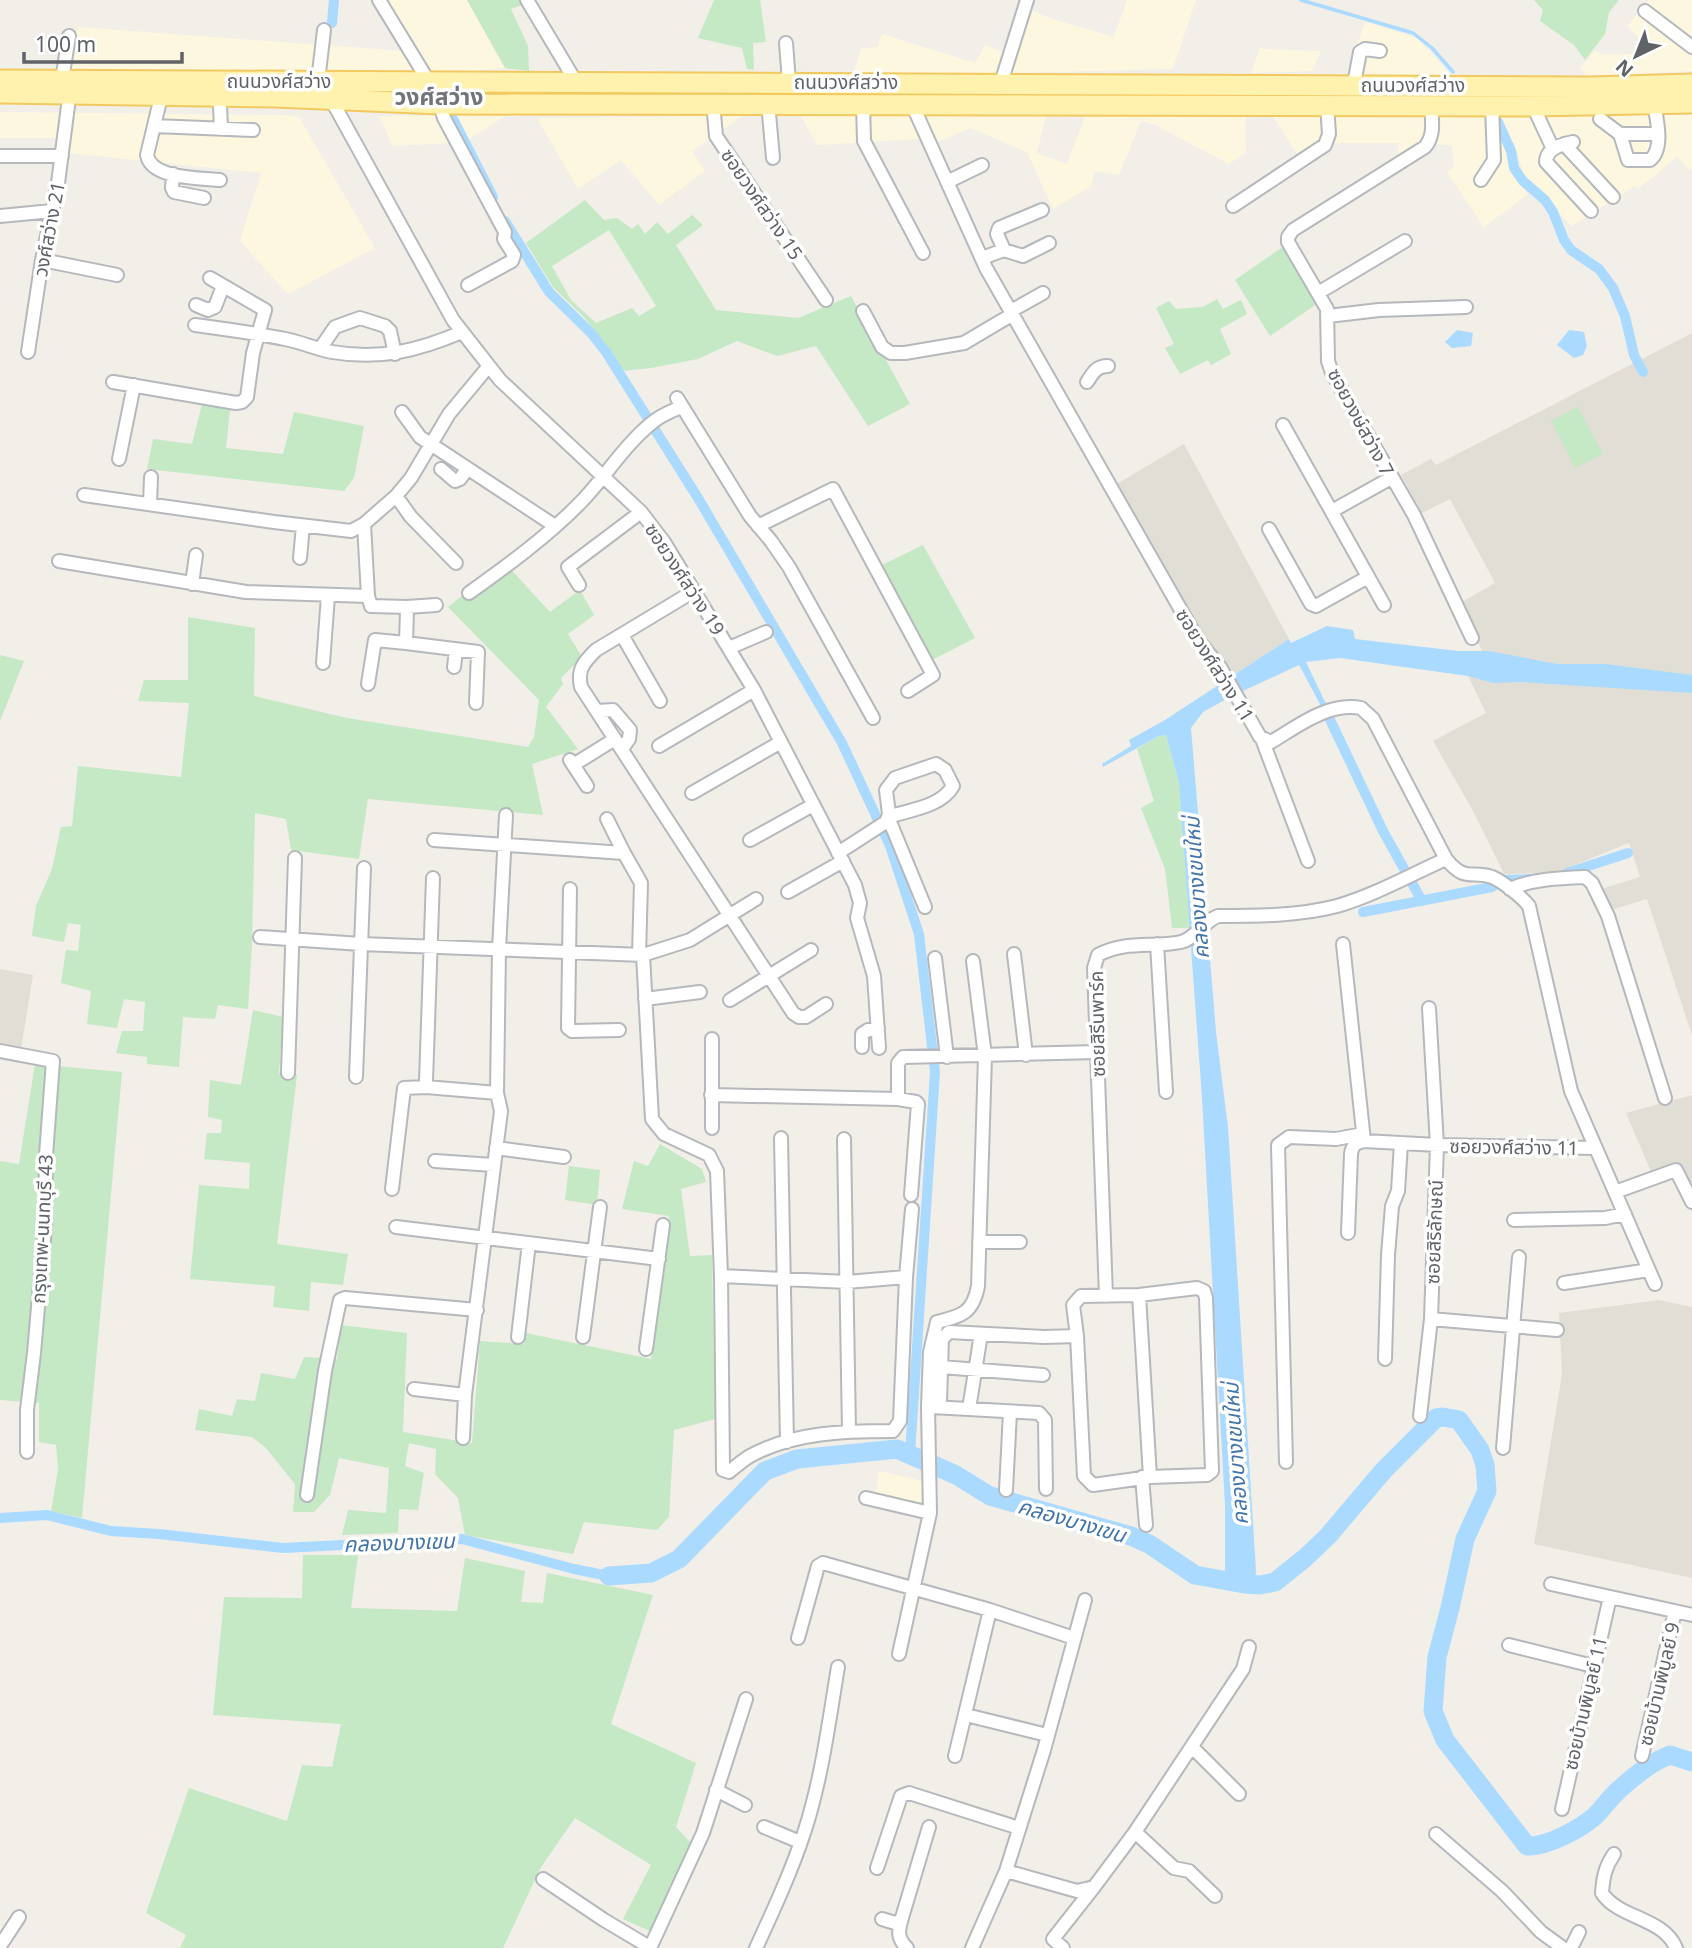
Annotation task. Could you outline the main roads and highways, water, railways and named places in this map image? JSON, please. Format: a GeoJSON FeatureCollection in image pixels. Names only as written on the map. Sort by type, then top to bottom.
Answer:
{"type":"FeatureCollection","features":[{"type":"Feature","properties":{"kind":"main road","name":"ถนนวงศ์สว่าง"},"geometry":{"type":"LineString","coordinates":[[0,80],[1692,85]]}},
{"type":"Feature","properties":{"kind":"main road","name":"ถนนวงศ์สว่าง"},"geometry":{"type":"LineString","coordinates":[[0,93],[275,97],[440,104],[1533,106],[1692,103]]}},
{"type":"Feature","properties":{"kind":"main road","name":"ถนนวงศ์สว่าง"},"geometry":{"type":"LineString","coordinates":[[0,106],[288,106],[329,101]]}},
{"type":"Feature","properties":{"kind":"water"},"geometry":{"type":"Polygon","coordinates":[[[1457,330],[1473,333],[1471,346],[1452,348],[1445,342],[1457,330]]]}},
{"type":"Feature","properties":{"kind":"water"},"geometry":{"type":"Polygon","coordinates":[[[1569,330],[1584,332],[1587,346],[1583,355],[1574,358],[1557,345],[1569,330]]]}},
{"type":"Feature","properties":{"kind":"water","name":"คลองบางเขนใหม่"},"geometry":{"type":"Polygon","coordinates":[[[1327,626],[1353,630],[1355,639],[1458,651],[1489,651],[1557,664],[1605,664],[1692,675],[1692,693],[1522,682],[1493,683],[1468,676],[1340,658],[1306,662],[1326,704],[1321,706],[1299,665],[1203,712],[1191,728],[1216,1032],[1228,1127],[1255,1582],[1225,1579],[1225,1505],[1202,1098],[1179,783],[1166,735],[1159,736],[1103,767],[1102,764],[1131,746],[1129,740],[1165,720],[1289,639],[1291,643],[1327,626]]]}},
{"type":"Feature","properties":{"kind":"waterway"},"geometry":{"type":"LineString","coordinates":[[332,23],[334,0]]}},
{"type":"Feature","properties":{"kind":"waterway"},"geometry":{"type":"LineString","coordinates":[[1301,0],[1413,33],[1432,48],[1453,72]]}},
{"type":"Feature","properties":{"kind":"waterway"},"geometry":{"type":"LineString","coordinates":[[451,115],[493,197]]}},
{"type":"Feature","properties":{"kind":"waterway"},"geometry":{"type":"LineString","coordinates":[[1498,122],[1511,151],[1514,168],[1523,181],[1545,200],[1571,250],[1599,269],[1613,288],[1625,316],[1634,355],[1643,372]]}},
{"type":"Feature","properties":{"kind":"waterway"},"geometry":{"type":"LineString","coordinates":[[505,221],[549,292],[591,333],[606,352],[698,498],[842,743],[890,846],[919,934],[935,1072],[910,1454]]}},
{"type":"Feature","properties":{"kind":"waterway"},"geometry":{"type":"LineString","coordinates":[[1324,707],[1383,831],[1422,901]]}},
{"type":"Feature","properties":{"kind":"waterway"},"geometry":{"type":"LineString","coordinates":[[1567,873],[1628,853]]}},
{"type":"Feature","properties":{"kind":"waterway"},"geometry":{"type":"LineString","coordinates":[[1363,912],[1492,887],[1504,880],[1531,879]]}},
{"type":"Feature","properties":{"kind":"waterway","name":"คลองบางเขน"},"geometry":{"type":"LineString","coordinates":[[609,1576],[651,1573],[679,1559],[765,1471],[797,1459],[897,1449],[956,1475],[990,1496],[1131,1536],[1149,1544],[1195,1575],[1260,1585],[1275,1582],[1305,1558],[1328,1536],[1384,1470],[1436,1418],[1443,1417],[1459,1420],[1480,1450],[1485,1465],[1487,1491],[1465,1539],[1437,1657],[1433,1711],[1445,1740],[1527,1846],[1553,1840],[1581,1826],[1595,1816],[1632,1778],[1663,1758],[1670,1755],[1692,1762]]}},
{"type":"Feature","properties":{"kind":"waterway","name":"คลองบางเขน"},"geometry":{"type":"LineString","coordinates":[[0,1518],[47,1515],[111,1531],[283,1548],[462,1539],[609,1576]]}},
{"type":"Feature","properties":{"kind":"district","name":"วงศ์สว่าง"},"geometry":{"type":"Point","coordinates":[439,96]}}]}
